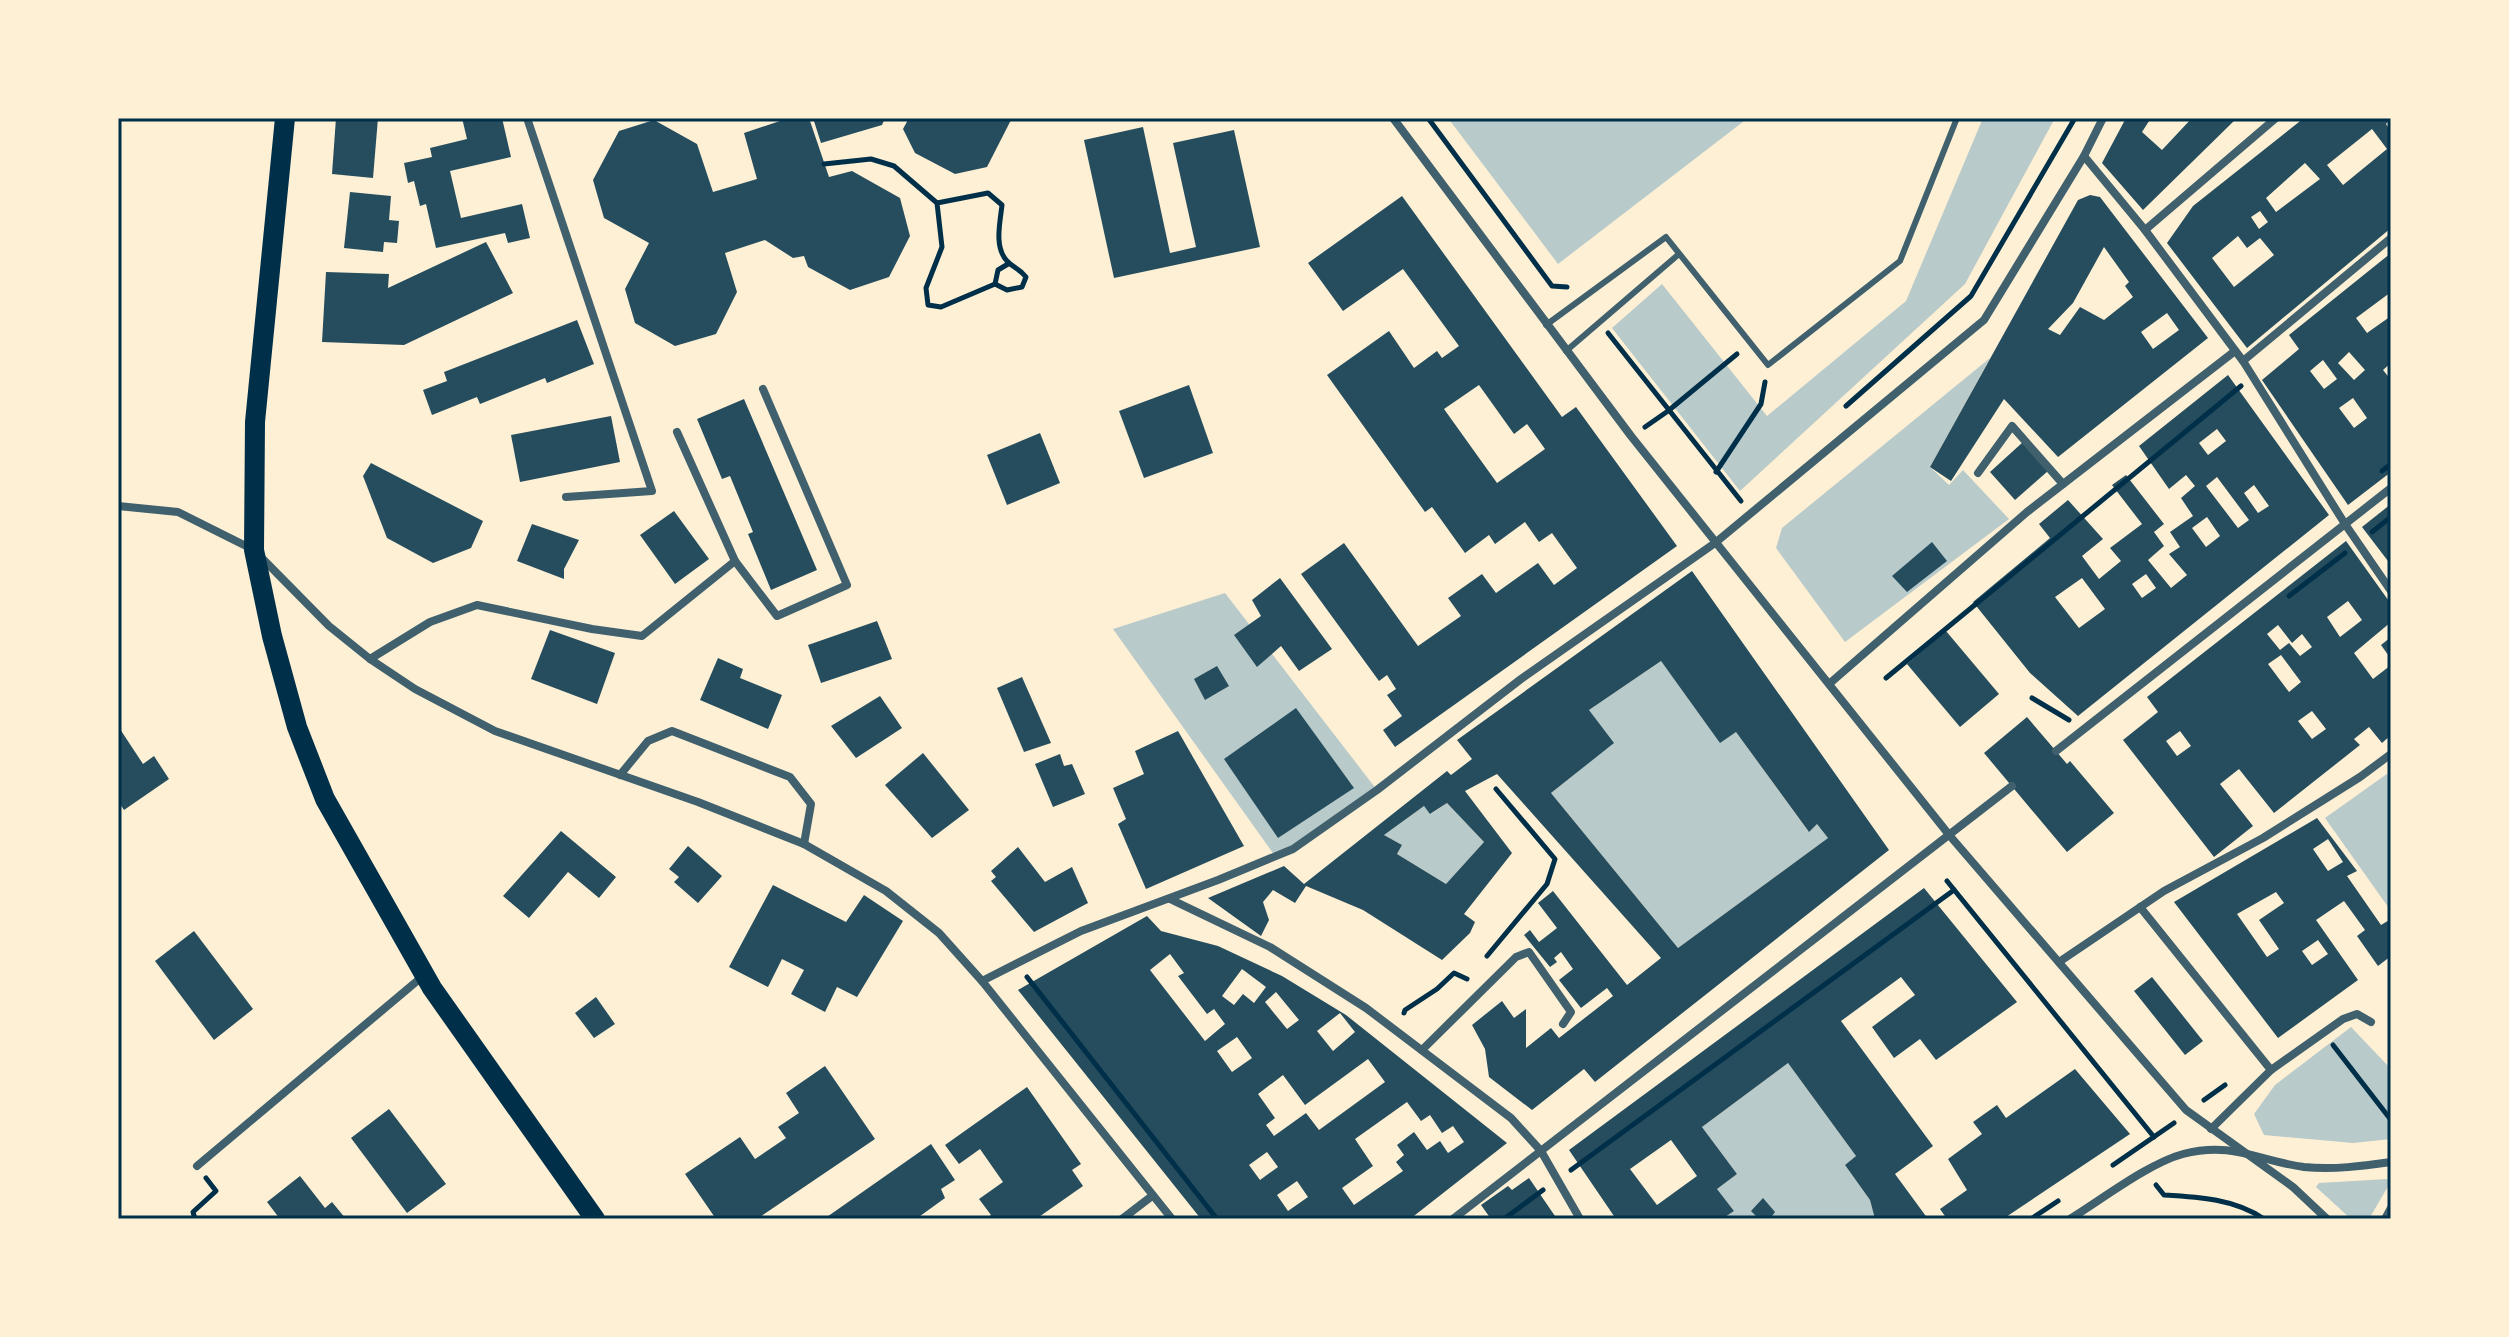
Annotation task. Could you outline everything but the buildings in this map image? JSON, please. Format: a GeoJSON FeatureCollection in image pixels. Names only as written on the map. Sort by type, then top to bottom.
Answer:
{"type":"FeatureCollection","features":[{"type":"Feature","properties":{"kind":"main road"},"geometry":{"type":"LineString","coordinates":[[285,118],[255,422],[254,550],[272,636],[297,727],[325,799],[425,975],[595,1219]]}},
{"type":"Feature","properties":{"kind":"street"},"geometry":{"type":"LineString","coordinates":[[527,118],[652,491],[566,497]]}},
{"type":"Feature","properties":{"kind":"street"},"geometry":{"type":"LineString","coordinates":[[1393,118],[1631,436],[1950,836],[2186,1110],[2293,1187],[2327,1219]]}},
{"type":"Feature","properties":{"kind":"street"},"geometry":{"type":"LineString","coordinates":[[982,981],[1081,931],[1293,849],[1377,790],[1521,679],[1715,543],[1984,320],[2084,156],[2103,118]]}},
{"type":"Feature","properties":{"kind":"street"},"geometry":{"type":"LineString","coordinates":[[2145,230],[2276,118]]}},
{"type":"Feature","properties":{"kind":"street"},"geometry":{"type":"LineString","coordinates":[[2084,156],[2145,230],[2243,361],[2345,524],[2391,591]]}},
{"type":"Feature","properties":{"kind":"street"},"geometry":{"type":"LineString","coordinates":[[2243,361],[2391,238]]}},
{"type":"Feature","properties":{"kind":"street"},"geometry":{"type":"LineString","coordinates":[[1829,684],[2027,512],[2235,351]]}},
{"type":"Feature","properties":{"kind":"street"},"geometry":{"type":"LineString","coordinates":[[677,432],[735,561],[777,616],[847,585],[763,389]]}},
{"type":"Feature","properties":{"kind":"street"},"geometry":{"type":"LineString","coordinates":[[1978,473],[2012,426],[2063,484]]}},
{"type":"Feature","properties":{"kind":"street"},"geometry":{"type":"LineString","coordinates":[[2056,751],[2391,488]]}},
{"type":"Feature","properties":{"kind":"street"},"geometry":{"type":"LineString","coordinates":[[118,506],[178,512],[254,550],[329,626],[370,659],[415,689],[495,731],[804,844],[886,891],[939,933],[982,981],[1172,1219]]}},
{"type":"Feature","properties":{"kind":"street"},"geometry":{"type":"LineString","coordinates":[[370,659],[430,622],[477,605],[642,636],[735,561]]}},
{"type":"Feature","properties":{"kind":"street"},"geometry":{"type":"LineString","coordinates":[[620,775],[648,741],[672,731],[790,777],[811,804],[804,844]]}},
{"type":"Feature","properties":{"kind":"street"},"geometry":{"type":"LineString","coordinates":[[2059,962],[2164,891],[2263,838],[2391,754]]}},
{"type":"Feature","properties":{"kind":"street"},"geometry":{"type":"LineString","coordinates":[[1453,1219],[2012,786]]}},
{"type":"Feature","properties":{"kind":"street"},"geometry":{"type":"LineString","coordinates":[[1170,899],[1270,947],[1366,1008],[1511,1118],[1541,1151],[1580,1219]]}},
{"type":"Feature","properties":{"kind":"street"},"geometry":{"type":"LineString","coordinates":[[2140,907],[2271,1070]]}},
{"type":"Feature","properties":{"kind":"street"},"geometry":{"type":"LineString","coordinates":[[1422,1050],[1516,957],[1529,952],[1571,1012],[1563,1024]]}},
{"type":"Feature","properties":{"kind":"street"},"geometry":{"type":"LineString","coordinates":[[197,1166],[425,975]]}},
{"type":"Feature","properties":{"kind":"street"},"geometry":{"type":"LineString","coordinates":[[2211,1129],[2271,1070],[2343,1019],[2357,1014],[2371,1022]]}},
{"type":"Feature","properties":{"kind":"street"},"geometry":{"type":"LineString","coordinates":[[2070,1219],[2146,1172],[2180,1155],[2207,1150],[2240,1150],[2306,1167],[2334,1168],[2391,1162]]}},
{"type":"Feature","properties":{"kind":"street"},"geometry":{"type":"LineString","coordinates":[[1122,1219],[1152,1196]]}},
{"type":"Feature","properties":{"kind":"street"},"geometry":{"type":"LineString","coordinates":[[2385,1219],[2391,1208]]}},
{"type":"Feature","properties":{"kind":"lane"},"geometry":{"type":"LineString","coordinates":[[1546,325],[1666,237],[1768,365],[1900,261],[1957,118]]}},
{"type":"Feature","properties":{"kind":"lane"},"geometry":{"type":"LineString","coordinates":[[1566,351],[1679,254]]}},
{"type":"Feature","properties":{"kind":"path"},"geometry":{"type":"LineString","coordinates":[[1428,118],[1552,286],[1567,287],[1582,300]]}},
{"type":"Feature","properties":{"kind":"path"},"geometry":{"type":"LineString","coordinates":[[1843,408],[1971,296],[2075,118]]}},
{"type":"Feature","properties":{"kind":"path"},"geometry":{"type":"LineString","coordinates":[[824,164],[871,159],[894,166],[937,203],[942,247],[926,288],[928,305],[941,307],[995,284],[1007,290],[1022,287],[1026,277],[1019,267],[1008,264],[999,248],[1002,205],[988,193],[937,203]]}},
{"type":"Feature","properties":{"kind":"path"},"geometry":{"type":"LineString","coordinates":[[995,284],[998,270],[1008,264]]}},
{"type":"Feature","properties":{"kind":"path"},"geometry":{"type":"LineString","coordinates":[[1599,322],[1744,505],[1753,492]]}},
{"type":"Feature","properties":{"kind":"path"},"geometry":{"type":"LineString","coordinates":[[1631,436],[1668,411],[1750,343]]}},
{"type":"Feature","properties":{"kind":"path"},"geometry":{"type":"LineString","coordinates":[[1716,472],[1761,404],[1768,365]]}},
{"type":"Feature","properties":{"kind":"path"},"geometry":{"type":"LineString","coordinates":[[1886,678],[2253,377]]}},
{"type":"Feature","properties":{"kind":"path"},"geometry":{"type":"LineString","coordinates":[[2032,698],[2084,729]]}},
{"type":"Feature","properties":{"kind":"path"},"geometry":{"type":"LineString","coordinates":[[1478,966],[1547,884],[1555,859],[1496,789]]}},
{"type":"Feature","properties":{"kind":"path"},"geometry":{"type":"LineString","coordinates":[[1947,881],[2154,1137]]}},
{"type":"Feature","properties":{"kind":"path"},"geometry":{"type":"LineString","coordinates":[[1504,1219],[1954,890]]}},
{"type":"Feature","properties":{"kind":"path"},"geometry":{"type":"LineString","coordinates":[[1017,964],[1217,1219]]}},
{"type":"Feature","properties":{"kind":"path"},"geometry":{"type":"LineString","coordinates":[[1404,1036],[1421,1023],[1403,1012],[1405,1010],[1429,996],[1454,973],[1468,978],[1458,987]]}},
{"type":"Feature","properties":{"kind":"path"},"geometry":{"type":"LineString","coordinates":[[2132,1152],[2164,1195],[2201,1197],[2250,1210],[2264,1219]]}},
{"type":"Feature","properties":{"kind":"path"},"geometry":{"type":"LineString","coordinates":[[195,1219],[193,1212],[216,1191],[197,1166]]}},
{"type":"Feature","properties":{"kind":"shaded area"},"geometry":{"type":"Polygon","coordinates":[[[1448,118],[1748,118],[1558,264],[1448,118]]]}},
{"type":"Feature","properties":{"kind":"shaded area"},"geometry":{"type":"Polygon","coordinates":[[[1983,118],[2055,118],[1965,284],[1740,491],[1612,328],[1662,284],[1767,416],[1906,301],[1983,118]]]}},
{"type":"Feature","properties":{"kind":"shaded area"},"geometry":{"type":"Polygon","coordinates":[[[1990,358],[1930,467],[1949,485],[1963,470],[2009,519],[1845,642],[1776,548],[1782,528],[1990,358]]]}},
{"type":"Feature","properties":{"kind":"shaded area"},"geometry":{"type":"Polygon","coordinates":[[[1225,593],[1377,790],[1275,856],[1113,629],[1225,593]]]}},
{"type":"Feature","properties":{"kind":"shaded area"},"geometry":{"type":"Polygon","coordinates":[[[1661,661],[1720,742],[1736,732],[1808,831],[1817,824],[1828,838],[1678,948],[1551,793],[1613,743],[1589,710],[1661,661]]]}},
{"type":"Feature","properties":{"kind":"shaded area"},"geometry":{"type":"Polygon","coordinates":[[[2391,771],[2391,911],[2325,818],[2391,771]]]}},
{"type":"Feature","properties":{"kind":"shaded area"},"geometry":{"type":"Polygon","coordinates":[[[1447,803],[1484,842],[1446,884],[1397,854],[1402,845],[1384,835],[1424,806],[1431,814],[1447,803]]]}},
{"type":"Feature","properties":{"kind":"shaded area"},"geometry":{"type":"Polygon","coordinates":[[[2351,1027],[2391,1069],[2391,1139],[2353,1143],[2264,1135],[2254,1114],[2275,1085],[2351,1027]]]}},
{"type":"Feature","properties":{"kind":"shaded area"},"geometry":{"type":"Polygon","coordinates":[[[1788,1063],[1856,1156],[1845,1165],[1870,1200],[1875,1219],[1722,1219],[1734,1211],[1717,1189],[1737,1174],[1702,1127],[1788,1063]]]}},
{"type":"Feature","properties":{"kind":"shaded area"},"geometry":{"type":"Polygon","coordinates":[[[2387,1179],[2390,1183],[2369,1219],[2351,1219],[2316,1187],[2319,1183],[2387,1179]]]}}]}
